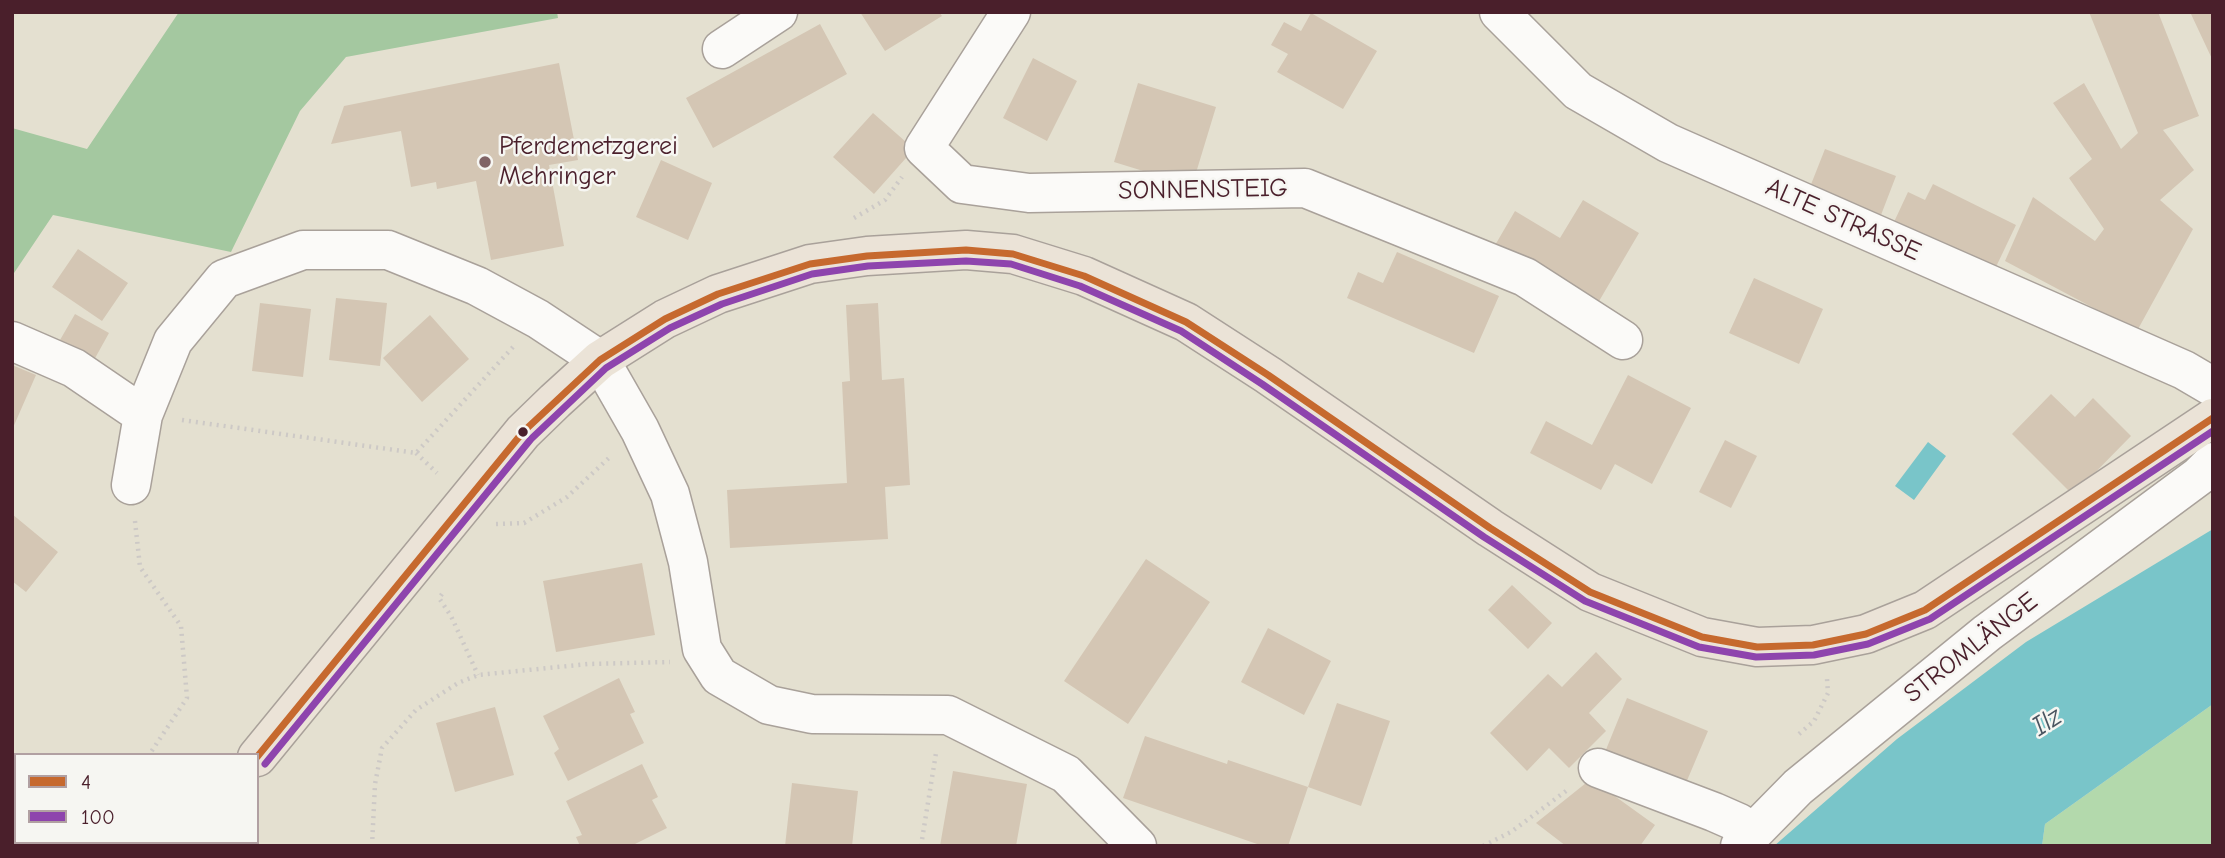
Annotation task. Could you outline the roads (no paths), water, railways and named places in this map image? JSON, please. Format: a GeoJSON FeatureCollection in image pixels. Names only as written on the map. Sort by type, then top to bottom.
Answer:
{"type":"FeatureCollection","features":[{"type":"Feature","properties":{"kind":"main road"},"geometry":{"type":"LineString","coordinates":[[259,755],[523,432],[600,360],[665,319],[718,294],[810,264],[867,256],[966,250],[1013,254],[1084,276],[1186,322],[1490,528],[1590,592],[1702,637],[1757,647],[1822,643],[1866,634],[1925,610],[2213,418]]}},
{"type":"Feature","properties":{"kind":"street"},"geometry":{"type":"LineString","coordinates":[[722,49],[778,12]]}},
{"type":"Feature","properties":{"kind":"street","name":"SONNENSTEIG"},"geometry":{"type":"LineString","coordinates":[[1011,12],[924,148],[962,184],[1029,193],[1305,188],[1525,277],[1623,340]]}},
{"type":"Feature","properties":{"kind":"street","name":"ALTE STRASSE"},"geometry":{"type":"LineString","coordinates":[[1499,12],[1578,91],[1668,143],[2184,370],[2213,387]]}},
{"type":"Feature","properties":{"kind":"street"},"geometry":{"type":"LineString","coordinates":[[131,485],[143,415],[173,341],[224,279],[303,250],[388,250],[477,286],[538,319],[600,360],[640,430],[670,494],[688,562],[702,649],[719,676],[769,705],[812,714],[948,715],[1066,774],[1137,846]]}},
{"type":"Feature","properties":{"kind":"street"},"geometry":{"type":"LineString","coordinates":[[12,341],[74,368],[143,415]]}},
{"type":"Feature","properties":{"kind":"street","name":"STROMLÄNGE"},"geometry":{"type":"LineString","coordinates":[[1746,839],[1798,787],[1987,633],[2199,476],[2213,462]]}},
{"type":"Feature","properties":{"kind":"street"},"geometry":{"type":"LineString","coordinates":[[1598,768],[1739,823],[1746,839]]}},
{"type":"Feature","properties":{"kind":"water"},"geometry":{"type":"Polygon","coordinates":[[[1928,442],[1946,456],[1914,500],[1895,486],[1928,442]]]}},
{"type":"Feature","properties":{"kind":"water","name":"Ilz"},"geometry":{"type":"Polygon","coordinates":[[[2213,529],[2213,704],[2045,824],[2042,846],[1774,846],[1897,739],[2026,642],[2213,529]]]}},
{"type":"Feature","properties":{"kind":"place","name":"Pferdemetzgerei Mehringer"},"geometry":{"type":"Point","coordinates":[485,162]}}]}
